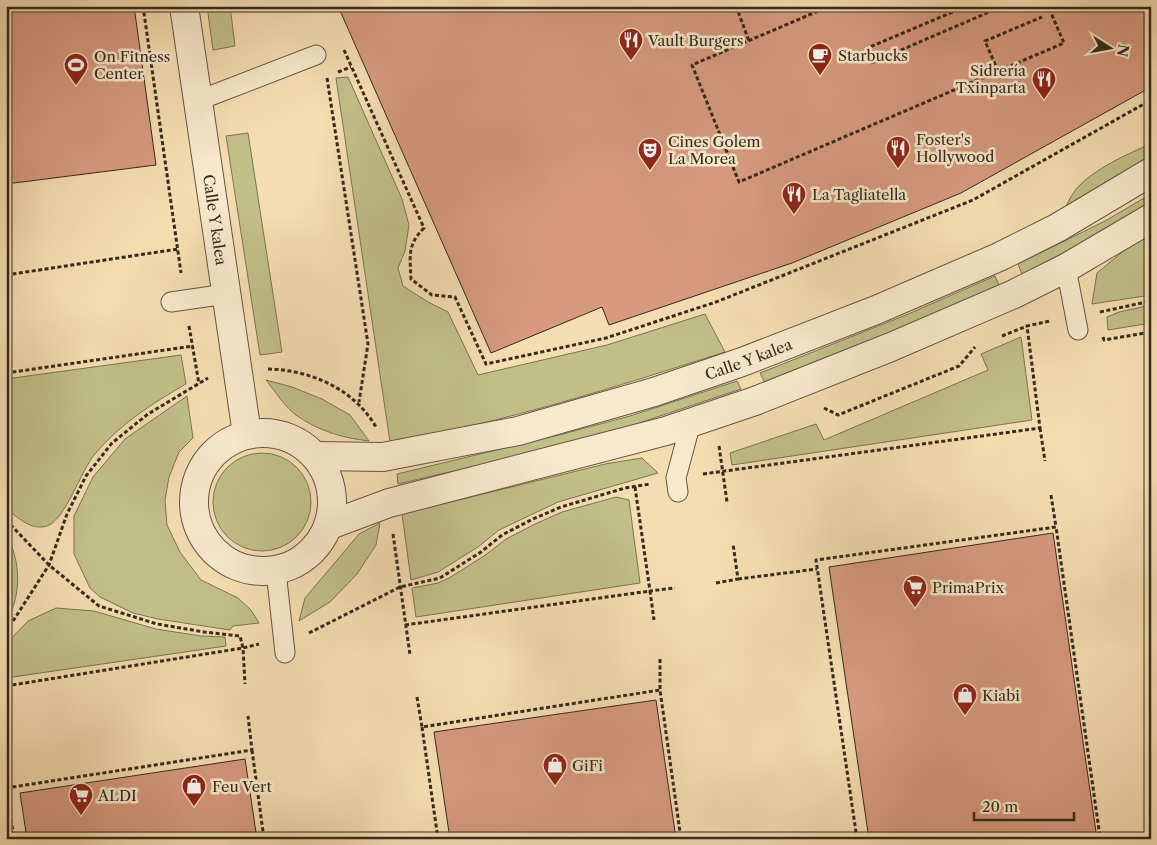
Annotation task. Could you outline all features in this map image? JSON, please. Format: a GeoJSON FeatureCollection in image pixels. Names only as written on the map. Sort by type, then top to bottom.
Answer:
{"type":"FeatureCollection","features":[{"type":"Feature","properties":{"kind":"street","name":"Calle Y kalea"},"geometry":{"type":"LineString","coordinates":[[184,6],[247,434]]}},
{"type":"Feature","properties":{"kind":"street","name":"Calle Y kalea"},"geometry":{"type":"LineString","coordinates":[[317,456],[383,457],[518,431],[654,392],[742,362],[876,310],[999,257],[1057,228],[1151,172]]}},
{"type":"Feature","properties":{"kind":"street"},"geometry":{"type":"LineString","coordinates":[[330,525],[389,504],[666,430],[756,401],[891,347],[1014,294],[1066,268],[1151,218]]}},
{"type":"Feature","properties":{"kind":"street"},"geometry":{"type":"LineString","coordinates":[[277,433],[297,440],[317,456],[330,479],[334,501],[330,525],[311,553],[296,564],[276,571],[246,570],[228,562],[203,538],[194,515],[194,492],[202,468],[222,445],[247,434],[277,433]]}},
{"type":"Feature","properties":{"kind":"lane"},"geometry":{"type":"LineString","coordinates":[[197,101],[316,55]]}},
{"type":"Feature","properties":{"kind":"lane"},"geometry":{"type":"LineString","coordinates":[[1066,268],[1078,330]]}},
{"type":"Feature","properties":{"kind":"lane"},"geometry":{"type":"LineString","coordinates":[[171,302],[226,294]]}},
{"type":"Feature","properties":{"kind":"lane"},"geometry":{"type":"LineString","coordinates":[[678,492],[676,478],[691,422]]}},
{"type":"Feature","properties":{"kind":"lane"},"geometry":{"type":"LineString","coordinates":[[276,571],[284,653]]}},
{"type":"Feature","properties":{"kind":"path"},"geometry":{"type":"LineString","coordinates":[[143,6],[182,278]]}},
{"type":"Feature","properties":{"kind":"path"},"geometry":{"type":"LineString","coordinates":[[736,6],[749,41]]}},
{"type":"Feature","properties":{"kind":"path"},"geometry":{"type":"LineString","coordinates":[[830,6],[692,65],[739,182],[1064,43],[1048,6]]}},
{"type":"Feature","properties":{"kind":"path"},"geometry":{"type":"LineString","coordinates":[[865,49],[967,6]]}},
{"type":"Feature","properties":{"kind":"path"},"geometry":{"type":"LineString","coordinates":[[871,63],[1003,6]]}},
{"type":"Feature","properties":{"kind":"path"},"geometry":{"type":"LineString","coordinates":[[998,71],[985,41],[1042,17]]}},
{"type":"Feature","properties":{"kind":"path"},"geometry":{"type":"LineString","coordinates":[[342,45],[424,228],[413,239],[410,258],[411,279],[432,295],[455,297],[486,364],[606,338],[744,291],[973,200],[1151,100]]}},
{"type":"Feature","properties":{"kind":"path"},"geometry":{"type":"LineString","coordinates":[[335,73],[351,67]]}},
{"type":"Feature","properties":{"kind":"path"},"geometry":{"type":"LineString","coordinates":[[327,76],[368,344],[359,402]]}},
{"type":"Feature","properties":{"kind":"path"},"geometry":{"type":"LineString","coordinates":[[6,275],[178,250]]}},
{"type":"Feature","properties":{"kind":"path"},"geometry":{"type":"LineString","coordinates":[[1094,313],[1151,301]]}},
{"type":"Feature","properties":{"kind":"path"},"geometry":{"type":"LineString","coordinates":[[1100,312],[1101,321]]}},
{"type":"Feature","properties":{"kind":"path"},"geometry":{"type":"LineString","coordinates":[[1000,337],[1026,326],[1055,320]]}},
{"type":"Feature","properties":{"kind":"path"},"geometry":{"type":"LineString","coordinates":[[189,323],[199,384]]}},
{"type":"Feature","properties":{"kind":"path"},"geometry":{"type":"LineString","coordinates":[[1026,326],[1045,461]]}},
{"type":"Feature","properties":{"kind":"path"},"geometry":{"type":"LineString","coordinates":[[1102,330],[1104,340],[1151,332]]}},
{"type":"Feature","properties":{"kind":"path"},"geometry":{"type":"LineString","coordinates":[[823,408],[838,415],[959,366],[973,348],[982,344]]}},
{"type":"Feature","properties":{"kind":"path"},"geometry":{"type":"LineString","coordinates":[[6,373],[193,346]]}},
{"type":"Feature","properties":{"kind":"path"},"geometry":{"type":"LineString","coordinates":[[260,369],[281,369],[312,375],[336,387],[359,402],[376,426],[378,433]]}},
{"type":"Feature","properties":{"kind":"path"},"geometry":{"type":"LineString","coordinates":[[6,632],[49,565],[67,514],[86,476],[112,443],[148,414],[212,376]]}},
{"type":"Feature","properties":{"kind":"path"},"geometry":{"type":"LineString","coordinates":[[698,475],[1040,428]]}},
{"type":"Feature","properties":{"kind":"path"},"geometry":{"type":"LineString","coordinates":[[718,444],[727,502]]}},
{"type":"Feature","properties":{"kind":"path"},"geometry":{"type":"LineString","coordinates":[[307,634],[400,587],[440,578],[481,552],[502,534],[540,516],[561,507],[658,482]]}},
{"type":"Feature","properties":{"kind":"path"},"geometry":{"type":"LineString","coordinates":[[635,487],[654,620]]}},
{"type":"Feature","properties":{"kind":"path"},"geometry":{"type":"LineString","coordinates":[[1051,495],[1100,837]]}},
{"type":"Feature","properties":{"kind":"path"},"geometry":{"type":"LineString","coordinates":[[6,520],[49,565],[98,606],[157,624],[240,636],[243,648],[245,684]]}},
{"type":"Feature","properties":{"kind":"path"},"geometry":{"type":"LineString","coordinates":[[857,839],[816,560],[1056,527]]}},
{"type":"Feature","properties":{"kind":"path"},"geometry":{"type":"LineString","coordinates":[[393,529],[410,655]]}},
{"type":"Feature","properties":{"kind":"path"},"geometry":{"type":"LineString","coordinates":[[733,544],[738,579]]}},
{"type":"Feature","properties":{"kind":"path"},"geometry":{"type":"LineString","coordinates":[[716,583],[817,568]]}},
{"type":"Feature","properties":{"kind":"path"},"geometry":{"type":"LineString","coordinates":[[405,625],[674,588]]}},
{"type":"Feature","properties":{"kind":"path"},"geometry":{"type":"LineString","coordinates":[[6,686],[243,648],[264,642]]}},
{"type":"Feature","properties":{"kind":"path"},"geometry":{"type":"LineString","coordinates":[[660,659],[660,690],[681,839]]}},
{"type":"Feature","properties":{"kind":"path"},"geometry":{"type":"LineString","coordinates":[[422,726],[660,690]]}},
{"type":"Feature","properties":{"kind":"path"},"geometry":{"type":"LineString","coordinates":[[416,697],[438,839]]}},
{"type":"Feature","properties":{"kind":"path"},"geometry":{"type":"LineString","coordinates":[[248,716],[264,839]]}},
{"type":"Feature","properties":{"kind":"path"},"geometry":{"type":"LineString","coordinates":[[14,839],[6,787],[252,750]]}},
{"type":"Feature","properties":{"kind":"shaded area"},"geometry":{"type":"Polygon","coordinates":[[[207,6],[230,6],[235,46],[213,50],[207,6]]]}},
{"type":"Feature","properties":{"kind":"shaded area"},"geometry":{"type":"Polygon","coordinates":[[[348,77],[402,199],[409,225],[405,251],[398,268],[403,286],[448,312],[478,375],[607,345],[705,314],[725,352],[559,403],[475,425],[390,442],[336,78],[348,77]]]}},
{"type":"Feature","properties":{"kind":"shaded area"},"geometry":{"type":"Polygon","coordinates":[[[248,133],[282,352],[260,355],[226,136],[248,133]]]}},
{"type":"Feature","properties":{"kind":"shaded area"},"geometry":{"type":"Polygon","coordinates":[[[1151,144],[1151,162],[1065,208],[1077,188],[1092,175],[1122,157],[1151,144]]]}},
{"type":"Feature","properties":{"kind":"shaded area"},"geometry":{"type":"Polygon","coordinates":[[[1151,194],[1151,207],[1022,274],[1018,264],[1105,221],[1151,194]]]}},
{"type":"Feature","properties":{"kind":"shaded area"},"geometry":{"type":"Polygon","coordinates":[[[1151,235],[1151,295],[1092,304],[1097,273],[1126,249],[1151,235]]]}},
{"type":"Feature","properties":{"kind":"shaded area"},"geometry":{"type":"Polygon","coordinates":[[[995,276],[999,285],[875,340],[765,383],[760,373],[906,315],[995,276]]]}},
{"type":"Feature","properties":{"kind":"shaded area"},"geometry":{"type":"Polygon","coordinates":[[[1151,305],[1151,323],[1108,330],[1107,317],[1119,312],[1151,305]]]}},
{"type":"Feature","properties":{"kind":"shaded area"},"geometry":{"type":"Polygon","coordinates":[[[1021,337],[1032,420],[732,465],[730,453],[816,424],[824,440],[988,370],[981,354],[1021,337]]]}},
{"type":"Feature","properties":{"kind":"shaded area"},"geometry":{"type":"Polygon","coordinates":[[[181,355],[186,384],[138,415],[105,443],[90,461],[67,504],[54,522],[47,526],[35,527],[6,508],[6,379],[181,355]]]}},
{"type":"Feature","properties":{"kind":"shaded area"},"geometry":{"type":"Polygon","coordinates":[[[266,380],[292,387],[322,399],[350,415],[369,441],[331,433],[304,421],[288,408],[266,380]]]}},
{"type":"Feature","properties":{"kind":"shaded area"},"geometry":{"type":"Polygon","coordinates":[[[737,381],[741,389],[633,425],[565,445],[398,484],[397,474],[630,416],[737,381]]]}},
{"type":"Feature","properties":{"kind":"shaded area"},"geometry":{"type":"Polygon","coordinates":[[[187,396],[193,438],[179,452],[169,477],[165,500],[167,525],[180,552],[201,580],[238,598],[251,610],[259,623],[233,626],[230,630],[158,619],[133,613],[100,597],[90,588],[74,554],[74,516],[93,477],[125,439],[187,396]]]}},
{"type":"Feature","properties":{"kind":"shaded area"},"geometry":{"type":"Polygon","coordinates":[[[262,453],[281,456],[297,467],[308,483],[311,502],[308,521],[297,537],[281,548],[262,551],[243,548],[227,537],[216,521],[213,502],[216,483],[227,467],[243,456],[262,453]]]}},
{"type":"Feature","properties":{"kind":"shaded area"},"geometry":{"type":"Polygon","coordinates":[[[642,458],[658,473],[558,502],[499,530],[478,547],[438,572],[411,580],[402,514],[605,464],[642,458]]]}},
{"type":"Feature","properties":{"kind":"shaded area"},"geometry":{"type":"Polygon","coordinates":[[[616,497],[629,500],[640,583],[416,617],[412,588],[438,583],[449,578],[484,556],[506,539],[535,524],[562,512],[616,497]]]}},
{"type":"Feature","properties":{"kind":"shaded area"},"geometry":{"type":"Polygon","coordinates":[[[380,523],[376,545],[357,574],[330,602],[299,621],[305,598],[359,534],[380,523]]]}},
{"type":"Feature","properties":{"kind":"shaded area"},"geometry":{"type":"Polygon","coordinates":[[[6,534],[15,555],[18,578],[15,601],[6,622],[6,534]]]}},
{"type":"Feature","properties":{"kind":"shaded area"},"geometry":{"type":"Polygon","coordinates":[[[56,608],[94,611],[156,629],[201,636],[225,637],[226,646],[6,678],[6,644],[28,621],[56,608]]]}},
{"type":"Feature","properties":{"kind":"building","name":"On Fitness Center"},"geometry":{"type":"Polygon","coordinates":[[[6,6],[134,6],[156,165],[6,184],[6,6]]]}},
{"type":"Feature","properties":{"kind":"building"},"geometry":{"type":"Polygon","coordinates":[[[338,6],[1151,6],[1151,87],[961,193],[792,263],[609,325],[602,307],[491,353],[338,6]]]}},
{"type":"Feature","properties":{"kind":"building","name":"Kiabi"},"geometry":{"type":"Polygon","coordinates":[[[1053,533],[1097,839],[869,839],[829,567],[1053,533]]]}},
{"type":"Feature","properties":{"kind":"building","name":"GiFi"},"geometry":{"type":"Polygon","coordinates":[[[656,700],[676,839],[450,839],[434,732],[656,700]]]}},
{"type":"Feature","properties":{"kind":"building"},"geometry":{"type":"Polygon","coordinates":[[[245,759],[257,839],[27,839],[20,793],[245,759]]]}},
{"type":"Feature","properties":{"kind":"place","name":"Vault Burgers"},"geometry":{"type":"Point","coordinates":[631,61]}},
{"type":"Feature","properties":{"kind":"place","name":"Starbucks"},"geometry":{"type":"Point","coordinates":[820,76]}},
{"type":"Feature","properties":{"kind":"place","name":"On Fitness Center"},"geometry":{"type":"Point","coordinates":[76,86]}},
{"type":"Feature","properties":{"kind":"place","name":"Sidrería Txinparta"},"geometry":{"type":"Point","coordinates":[1044,100]}},
{"type":"Feature","properties":{"kind":"place","name":"Foster's Hollywood"},"geometry":{"type":"Point","coordinates":[898,169]}},
{"type":"Feature","properties":{"kind":"place","name":"Cines Golem La Morea"},"geometry":{"type":"Point","coordinates":[650,171]}},
{"type":"Feature","properties":{"kind":"place","name":"La Tagliatella"},"geometry":{"type":"Point","coordinates":[794,215]}},
{"type":"Feature","properties":{"kind":"place","name":"PrimaPrix"},"geometry":{"type":"Point","coordinates":[915,608]}},
{"type":"Feature","properties":{"kind":"place","name":"Kiabi"},"geometry":{"type":"Point","coordinates":[965,716]}},
{"type":"Feature","properties":{"kind":"place","name":"GiFi"},"geometry":{"type":"Point","coordinates":[555,786]}},
{"type":"Feature","properties":{"kind":"place","name":"Feu Vert"},"geometry":{"type":"Point","coordinates":[194,807]}},
{"type":"Feature","properties":{"kind":"place","name":"ALDI"},"geometry":{"type":"Point","coordinates":[81,816]}}]}
